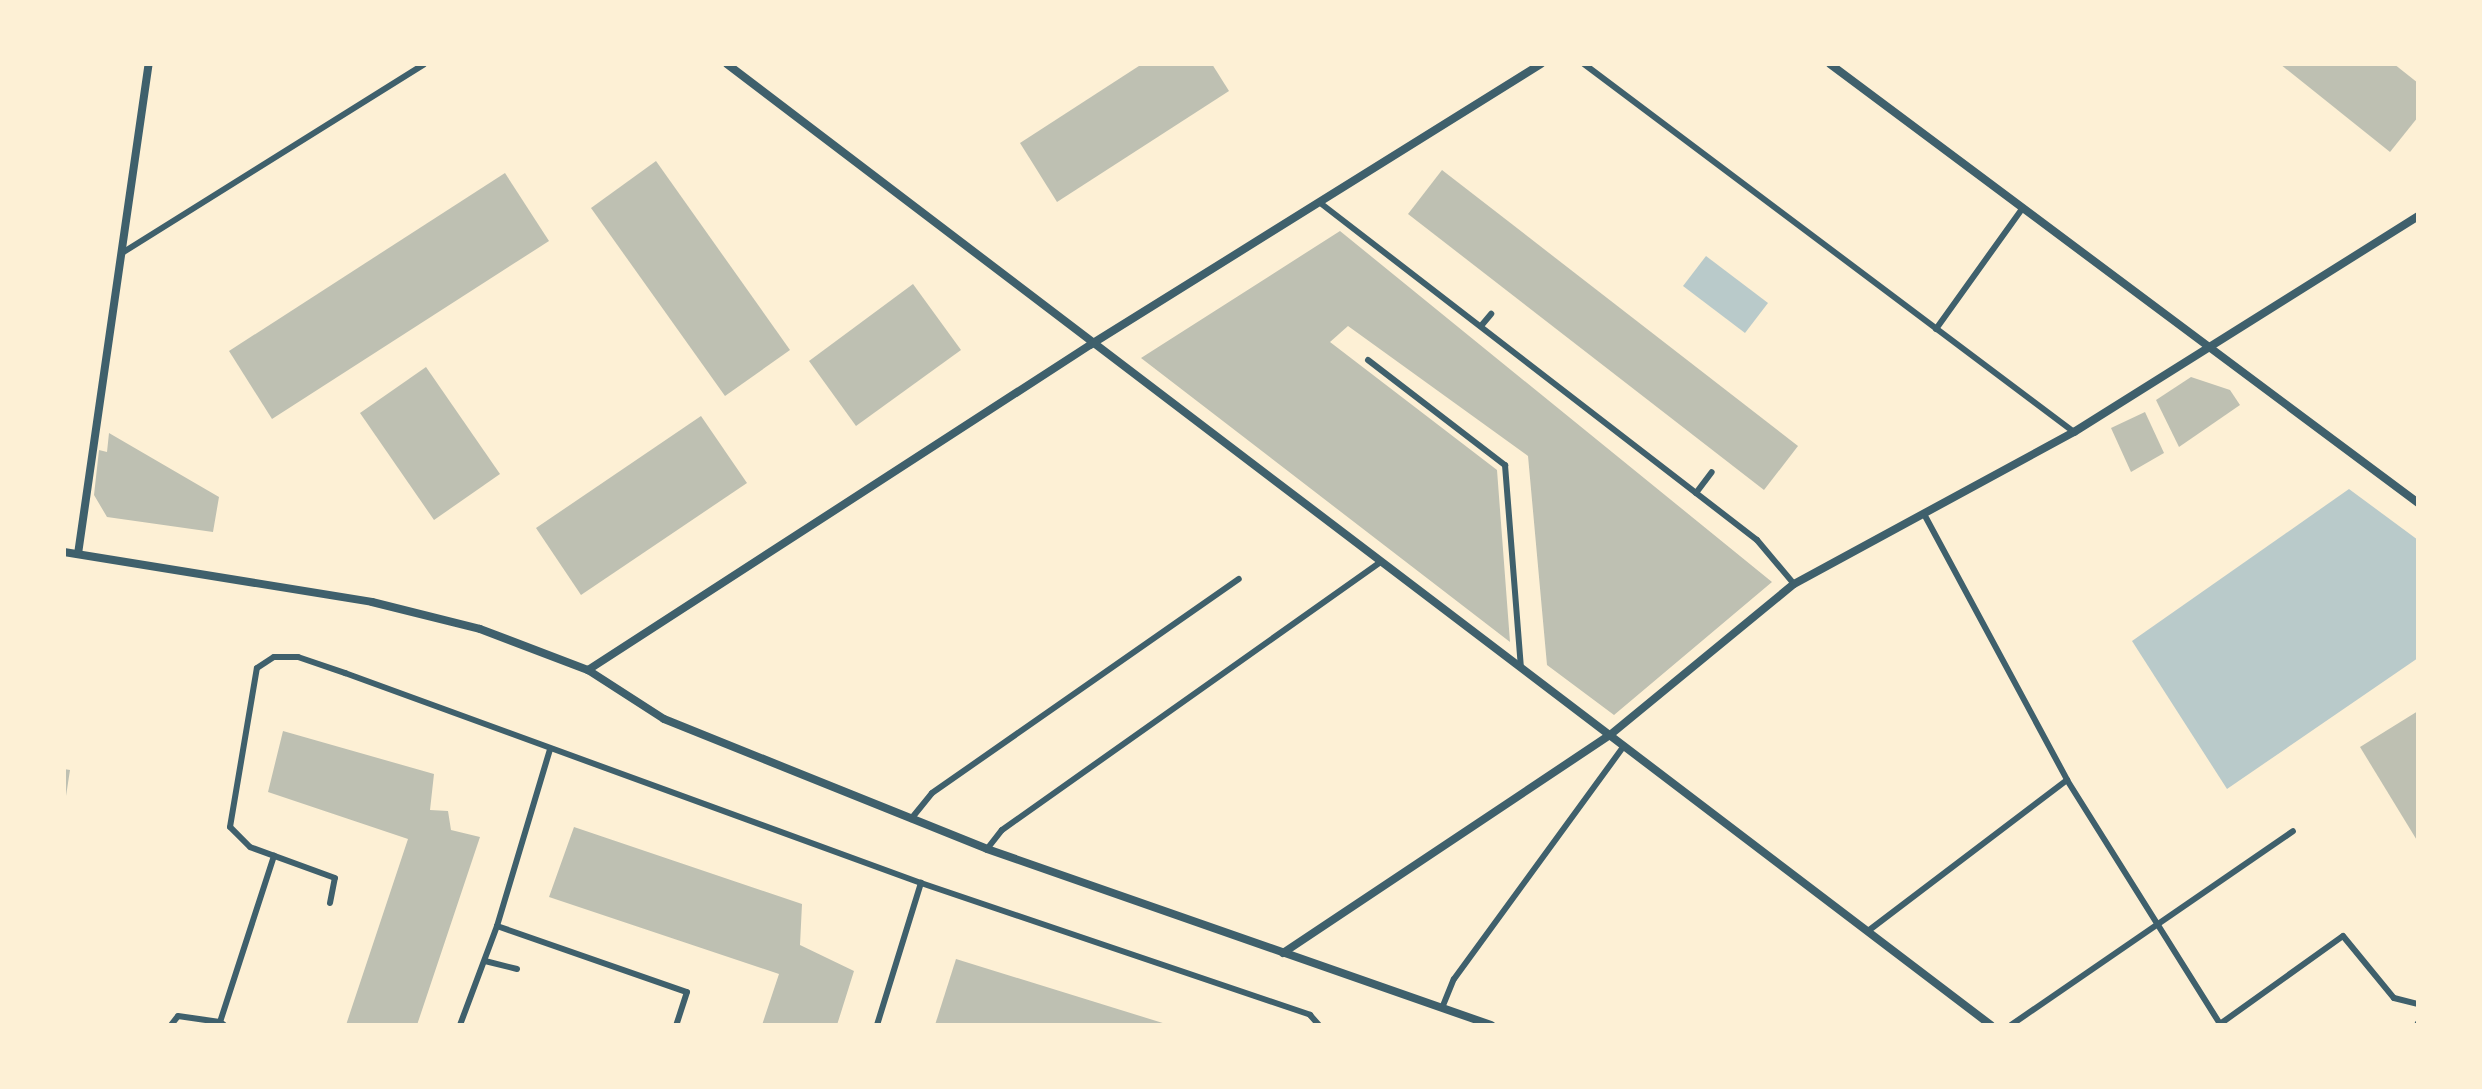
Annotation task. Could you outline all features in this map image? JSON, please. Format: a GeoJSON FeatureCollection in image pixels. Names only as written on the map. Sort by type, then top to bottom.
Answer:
{"type":"FeatureCollection","features":[{"type":"Feature","properties":{"kind":"street"},"geometry":{"type":"LineString","coordinates":[[78,554],[149,64]]}},
{"type":"Feature","properties":{"kind":"street"},"geometry":{"type":"LineString","coordinates":[[727,64],[1090,345],[1259,466],[1380,562],[1991,1025]]}},
{"type":"Feature","properties":{"kind":"street"},"geometry":{"type":"LineString","coordinates":[[588,670],[1090,345],[1541,64]]}},
{"type":"Feature","properties":{"kind":"street"},"geometry":{"type":"LineString","coordinates":[[1830,64],[2418,503]]}},
{"type":"Feature","properties":{"kind":"street"},"geometry":{"type":"LineString","coordinates":[[1283,953],[1610,735],[1794,584],[2074,432],[2418,216]]}},
{"type":"Feature","properties":{"kind":"street"},"geometry":{"type":"LineString","coordinates":[[64,552],[372,602],[480,629],[588,670],[664,719],[987,849],[1491,1025]]}},
{"type":"Feature","properties":{"kind":"lane"},"geometry":{"type":"LineString","coordinates":[[121,254],[424,64]]}},
{"type":"Feature","properties":{"kind":"lane"},"geometry":{"type":"LineString","coordinates":[[1584,64],[2074,432]]}},
{"type":"Feature","properties":{"kind":"lane"},"geometry":{"type":"LineString","coordinates":[[1319,202],[1757,540],[1794,584]]}},
{"type":"Feature","properties":{"kind":"lane"},"geometry":{"type":"LineString","coordinates":[[1936,329],[2022,209]]}},
{"type":"Feature","properties":{"kind":"lane"},"geometry":{"type":"LineString","coordinates":[[1481,326],[1491,314]]}},
{"type":"Feature","properties":{"kind":"lane"},"geometry":{"type":"LineString","coordinates":[[1368,360],[1505,465],[1521,667]]}},
{"type":"Feature","properties":{"kind":"lane"},"geometry":{"type":"LineString","coordinates":[[1696,493],[1712,472]]}},
{"type":"Feature","properties":{"kind":"lane"},"geometry":{"type":"LineString","coordinates":[[1924,514],[2067,780],[2220,1024],[2343,936],[2394,998],[2418,1004]]}},
{"type":"Feature","properties":{"kind":"lane"},"geometry":{"type":"LineString","coordinates":[[987,849],[1002,830],[1380,562]]}},
{"type":"Feature","properties":{"kind":"lane"},"geometry":{"type":"LineString","coordinates":[[911,819],[932,793],[1239,579]]}},
{"type":"Feature","properties":{"kind":"lane"},"geometry":{"type":"LineString","coordinates":[[330,903],[335,878],[250,847],[230,827],[257,668],[274,657],[298,657],[921,883],[1310,1015],[1319,1025]]}},
{"type":"Feature","properties":{"kind":"lane"},"geometry":{"type":"LineString","coordinates":[[1442,1008],[1454,979],[1624,746]]}},
{"type":"Feature","properties":{"kind":"lane"},"geometry":{"type":"LineString","coordinates":[[460,1025],[497,926],[550,749]]}},
{"type":"Feature","properties":{"kind":"lane"},"geometry":{"type":"LineString","coordinates":[[1868,931],[2067,780]]}},
{"type":"Feature","properties":{"kind":"lane"},"geometry":{"type":"LineString","coordinates":[[2011,1025],[2293,831]]}},
{"type":"Feature","properties":{"kind":"lane"},"geometry":{"type":"LineString","coordinates":[[171,1025],[178,1016],[222,1023],[274,856]]}},
{"type":"Feature","properties":{"kind":"lane"},"geometry":{"type":"LineString","coordinates":[[877,1025],[921,883]]}},
{"type":"Feature","properties":{"kind":"lane"},"geometry":{"type":"LineString","coordinates":[[497,926],[687,992],[676,1025]]}},
{"type":"Feature","properties":{"kind":"lane"},"geometry":{"type":"LineString","coordinates":[[485,961],[517,969]]}},
{"type":"Feature","properties":{"kind":"lane"},"geometry":{"type":"LineString","coordinates":[[1307,1025],[1310,1015]]}},
{"type":"Feature","properties":{"kind":"shaded area"},"geometry":{"type":"Polygon","coordinates":[[[1706,256],[1768,303],[1745,333],[1683,286],[1706,256]]]}},
{"type":"Feature","properties":{"kind":"shaded area"},"geometry":{"type":"Polygon","coordinates":[[[2349,489],[2418,540],[2418,658],[2227,789],[2132,641],[2349,489]]]}},
{"type":"Feature","properties":{"kind":"building"},"geometry":{"type":"Polygon","coordinates":[[[1142,64],[1212,64],[1229,91],[1057,202],[1020,143],[1142,64]]]}},
{"type":"Feature","properties":{"kind":"building"},"geometry":{"type":"Polygon","coordinates":[[[2280,64],[2394,64],[2418,83],[2418,117],[2390,152],[2280,64]]]}},
{"type":"Feature","properties":{"kind":"building"},"geometry":{"type":"Polygon","coordinates":[[[656,161],[790,350],[725,396],[591,208],[656,161]]]}},
{"type":"Feature","properties":{"kind":"building"},"geometry":{"type":"Polygon","coordinates":[[[1442,170],[1798,446],[1764,490],[1408,214],[1442,170]]]}},
{"type":"Feature","properties":{"kind":"building"},"geometry":{"type":"Polygon","coordinates":[[[505,173],[549,241],[272,419],[229,351],[505,173]]]}},
{"type":"Feature","properties":{"kind":"building"},"geometry":{"type":"Polygon","coordinates":[[[1340,231],[1772,582],[1614,715],[1547,665],[1528,456],[1348,326],[1330,342],[1497,470],[1510,642],[1141,358],[1340,231]]]}},
{"type":"Feature","properties":{"kind":"building"},"geometry":{"type":"Polygon","coordinates":[[[913,284],[961,350],[856,426],[809,361],[913,284]]]}},
{"type":"Feature","properties":{"kind":"building"},"geometry":{"type":"Polygon","coordinates":[[[426,367],[500,474],[434,520],[360,413],[426,367]]]}},
{"type":"Feature","properties":{"kind":"building"},"geometry":{"type":"Polygon","coordinates":[[[2191,377],[2230,390],[2240,405],[2179,447],[2156,400],[2191,377]]]}},
{"type":"Feature","properties":{"kind":"building"},"geometry":{"type":"Polygon","coordinates":[[[2145,412],[2164,453],[2131,472],[2111,428],[2145,412]]]}},
{"type":"Feature","properties":{"kind":"building"},"geometry":{"type":"Polygon","coordinates":[[[701,416],[747,483],[581,595],[536,528],[701,416]]]}},
{"type":"Feature","properties":{"kind":"building"},"geometry":{"type":"Polygon","coordinates":[[[109,433],[219,497],[213,532],[107,517],[94,495],[99,450],[107,452],[109,433]]]}},
{"type":"Feature","properties":{"kind":"building"},"geometry":{"type":"Polygon","coordinates":[[[2418,711],[2418,842],[2360,747],[2418,711]]]}},
{"type":"Feature","properties":{"kind":"building"},"geometry":{"type":"Polygon","coordinates":[[[283,731],[434,774],[430,810],[448,811],[451,830],[480,837],[417,1025],[346,1025],[408,839],[268,792],[283,731]]]}},
{"type":"Feature","properties":{"kind":"building"},"geometry":{"type":"Polygon","coordinates":[[[64,769],[70,770],[66,796],[64,796],[64,769]]]}},
{"type":"Feature","properties":{"kind":"building"},"geometry":{"type":"Polygon","coordinates":[[[574,827],[802,904],[800,945],[854,971],[837,1025],[762,1025],[779,974],[549,897],[574,827]]]}},
{"type":"Feature","properties":{"kind":"building"},"geometry":{"type":"Polygon","coordinates":[[[956,959],[1166,1024],[935,1025],[956,959]]]}}]}
